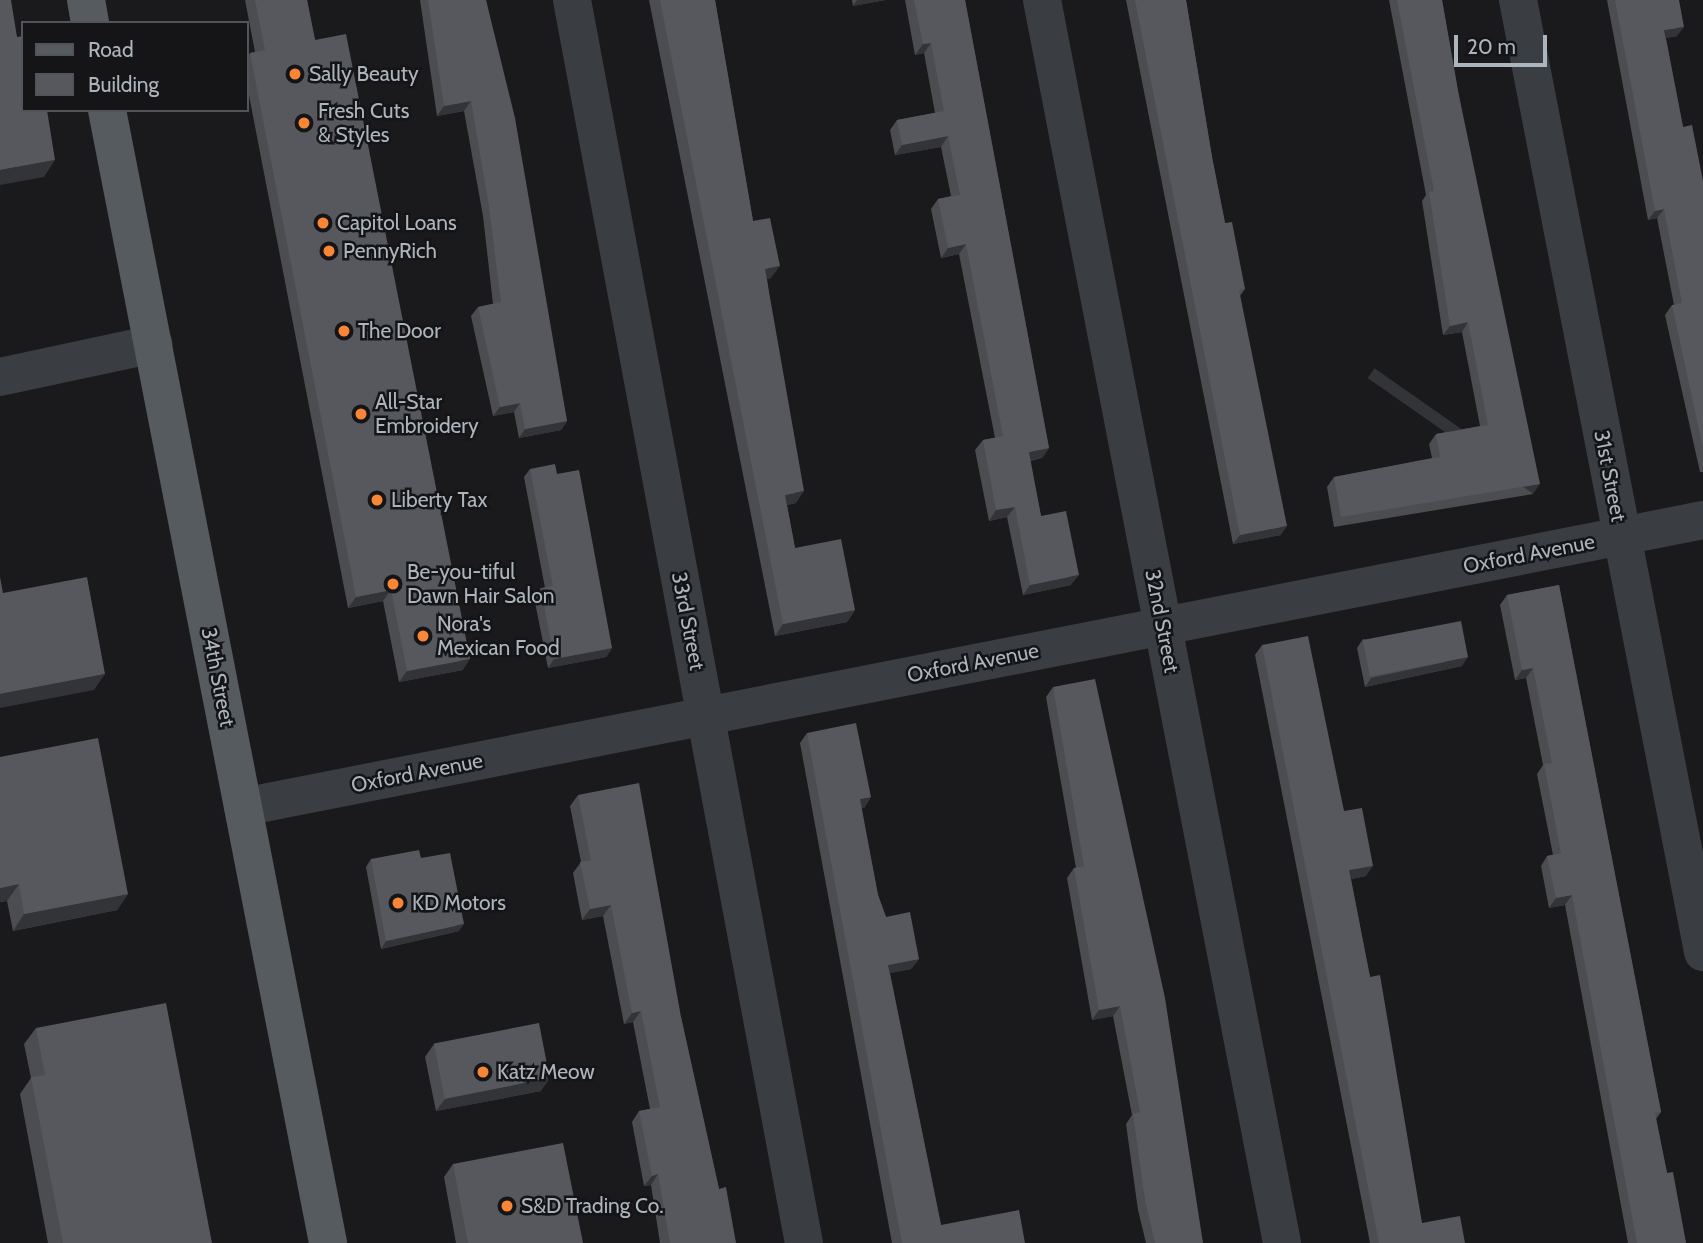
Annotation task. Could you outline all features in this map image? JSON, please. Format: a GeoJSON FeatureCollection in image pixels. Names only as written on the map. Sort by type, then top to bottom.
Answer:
{"type":"FeatureCollection","features":[{"type":"Feature","properties":{"kind":"main road"},"geometry":{"type":"LineString","coordinates":[[86,0],[90,21]]}},
{"type":"Feature","properties":{"kind":"main road","name":"34th Street"},"geometry":{"type":"LineString","coordinates":[[107,112],[328,1243]]}},
{"type":"Feature","properties":{"kind":"street","name":"33rd Street"},"geometry":{"type":"LineString","coordinates":[[572,0],[804,1243]]}},
{"type":"Feature","properties":{"kind":"street","name":"32nd Street"},"geometry":{"type":"LineString","coordinates":[[1042,0],[1282,1243]]}},
{"type":"Feature","properties":{"kind":"street","name":"31st Street"},"geometry":{"type":"LineString","coordinates":[[1518,0],[1703,952]]}},
{"type":"Feature","properties":{"kind":"street"},"geometry":{"type":"LineString","coordinates":[[0,377],[154,344]]}},
{"type":"Feature","properties":{"kind":"street","name":"Oxford Avenue"},"geometry":{"type":"LineString","coordinates":[[243,807],[1703,520]]}},
{"type":"Feature","properties":{"kind":"building"},"geometry":{"type":"Polygon","coordinates":[[[0,0],[11,0],[17,37],[21,36],[21,112],[47,112],[55,160],[0,170],[0,0]]]}},
{"type":"Feature","properties":{"kind":"building"},"geometry":{"type":"Polygon","coordinates":[[[255,0],[307,0],[315,40],[346,34],[470,659],[407,671],[391,590],[356,597],[250,53],[265,50],[255,0]]]}},
{"type":"Feature","properties":{"kind":"building"},"geometry":{"type":"Polygon","coordinates":[[[428,0],[486,0],[515,118],[567,421],[525,429],[520,403],[500,407],[478,307],[501,302],[489,207],[471,101],[444,106],[428,0]]]}},
{"type":"Feature","properties":{"kind":"building"},"geometry":{"type":"Polygon","coordinates":[[[660,0],[715,0],[753,221],[770,218],[780,266],[765,269],[804,491],[785,495],[795,548],[841,539],[855,610],[783,624],[660,0]]]}},
{"type":"Feature","properties":{"kind":"building"},"geometry":{"type":"Polygon","coordinates":[[[914,0],[965,0],[1049,448],[1029,452],[1041,516],[1066,511],[1079,575],[1030,585],[1015,507],[996,510],[983,440],[1003,436],[966,244],[948,248],[938,199],[960,195],[948,136],[902,145],[897,120],[944,111],[931,43],[923,44],[914,0]]]}},
{"type":"Feature","properties":{"kind":"building"},"geometry":{"type":"Polygon","coordinates":[[[1135,0],[1186,0],[1212,157],[1225,223],[1232,222],[1245,289],[1239,290],[1287,526],[1240,535],[1135,0]]]}},
{"type":"Feature","properties":{"kind":"building"},"geometry":{"type":"Polygon","coordinates":[[[1397,0],[1442,0],[1458,91],[1540,484],[1341,517],[1334,477],[1440,457],[1436,434],[1488,425],[1468,322],[1450,326],[1429,192],[1434,191],[1397,0]]]}},
{"type":"Feature","properties":{"kind":"building"},"geometry":{"type":"Polygon","coordinates":[[[1615,0],[1679,0],[1684,27],[1664,30],[1683,127],[1692,125],[1703,181],[1703,448],[1672,305],[1682,303],[1664,209],[1655,211],[1615,0]]]}},
{"type":"Feature","properties":{"kind":"building"},"geometry":{"type":"Polygon","coordinates":[[[555,464],[557,474],[579,470],[612,648],[554,659],[541,588],[553,586],[530,469],[555,464]]]}},
{"type":"Feature","properties":{"kind":"building"},"geometry":{"type":"Polygon","coordinates":[[[0,577],[3,593],[87,577],[105,674],[0,694],[0,577]]]}},
{"type":"Feature","properties":{"kind":"building"},"geometry":{"type":"Polygon","coordinates":[[[1559,585],[1661,1112],[1655,1113],[1667,1173],[1673,1172],[1686,1243],[1637,1243],[1572,895],[1556,898],[1547,856],[1561,853],[1544,764],[1552,763],[1533,668],[1522,670],[1507,595],[1559,585]]]}},
{"type":"Feature","properties":{"kind":"building"},"geometry":{"type":"Polygon","coordinates":[[[1461,621],[1468,657],[1370,676],[1363,640],[1461,621]]]}},
{"type":"Feature","properties":{"kind":"building"},"geometry":{"type":"Polygon","coordinates":[[[1308,636],[1344,811],[1362,808],[1373,866],[1349,870],[1370,977],[1380,975],[1422,1223],[1460,1216],[1465,1243],[1379,1243],[1262,645],[1308,636]]]}},
{"type":"Feature","properties":{"kind":"building"},"geometry":{"type":"Polygon","coordinates":[[[1095,679],[1165,998],[1203,1243],[1155,1243],[1145,1200],[1133,1114],[1140,1112],[1120,1006],[1099,1010],[1074,868],[1084,866],[1053,687],[1095,679]]]}},
{"type":"Feature","properties":{"kind":"building"},"geometry":{"type":"Polygon","coordinates":[[[856,723],[871,797],[860,799],[878,895],[886,917],[910,912],[919,959],[888,965],[941,1225],[1019,1210],[1025,1243],[902,1243],[807,733],[856,723]]]}},
{"type":"Feature","properties":{"kind":"building"},"geometry":{"type":"Polygon","coordinates":[[[98,738],[128,894],[24,914],[19,884],[0,888],[0,757],[98,738]]]}},
{"type":"Feature","properties":{"kind":"building"},"geometry":{"type":"Polygon","coordinates":[[[639,783],[681,1017],[719,1189],[726,1187],[736,1243],[670,1243],[658,1174],[652,1176],[639,1111],[660,1107],[641,1011],[632,1013],[611,905],[590,909],[580,862],[591,860],[578,795],[639,783]]]}},
{"type":"Feature","properties":{"kind":"building"},"geometry":{"type":"Polygon","coordinates":[[[419,850],[421,858],[450,853],[464,924],[386,941],[371,859],[419,850]]]}},
{"type":"Feature","properties":{"kind":"building"},"geometry":{"type":"Polygon","coordinates":[[[166,1003],[212,1243],[63,1243],[31,1077],[45,1075],[36,1028],[166,1003]]]}},
{"type":"Feature","properties":{"kind":"building","name":"Katz Meow"},"geometry":{"type":"Polygon","coordinates":[[[539,1023],[550,1078],[445,1098],[434,1043],[539,1023]]]}},
{"type":"Feature","properties":{"kind":"building","name":"S&D Trading Co."},"geometry":{"type":"Polygon","coordinates":[[[563,1143],[583,1243],[468,1243],[453,1164],[563,1143]]]}},
{"type":"Feature","properties":{"kind":"place","name":"Sally Beauty"},"geometry":{"type":"Point","coordinates":[295,74]}},
{"type":"Feature","properties":{"kind":"place","name":"Fresh Cuts & Styles"},"geometry":{"type":"Point","coordinates":[304,123]}},
{"type":"Feature","properties":{"kind":"place","name":"Capitol Loans"},"geometry":{"type":"Point","coordinates":[323,223]}},
{"type":"Feature","properties":{"kind":"place","name":"PennyRich"},"geometry":{"type":"Point","coordinates":[329,251]}},
{"type":"Feature","properties":{"kind":"place","name":"The Door"},"geometry":{"type":"Point","coordinates":[344,331]}},
{"type":"Feature","properties":{"kind":"place","name":"All-Star Embroidery"},"geometry":{"type":"Point","coordinates":[361,414]}},
{"type":"Feature","properties":{"kind":"place","name":"Liberty Tax"},"geometry":{"type":"Point","coordinates":[377,500]}},
{"type":"Feature","properties":{"kind":"place","name":"Be-you-tiful Dawn Hair Salon"},"geometry":{"type":"Point","coordinates":[393,584]}},
{"type":"Feature","properties":{"kind":"place","name":"Nora's Mexican Food"},"geometry":{"type":"Point","coordinates":[423,636]}},
{"type":"Feature","properties":{"kind":"place","name":"KD Motors"},"geometry":{"type":"Point","coordinates":[398,903]}},
{"type":"Feature","properties":{"kind":"place","name":"Katz Meow"},"geometry":{"type":"Point","coordinates":[483,1072]}},
{"type":"Feature","properties":{"kind":"place","name":"S&D Trading Co."},"geometry":{"type":"Point","coordinates":[507,1206]}}]}
